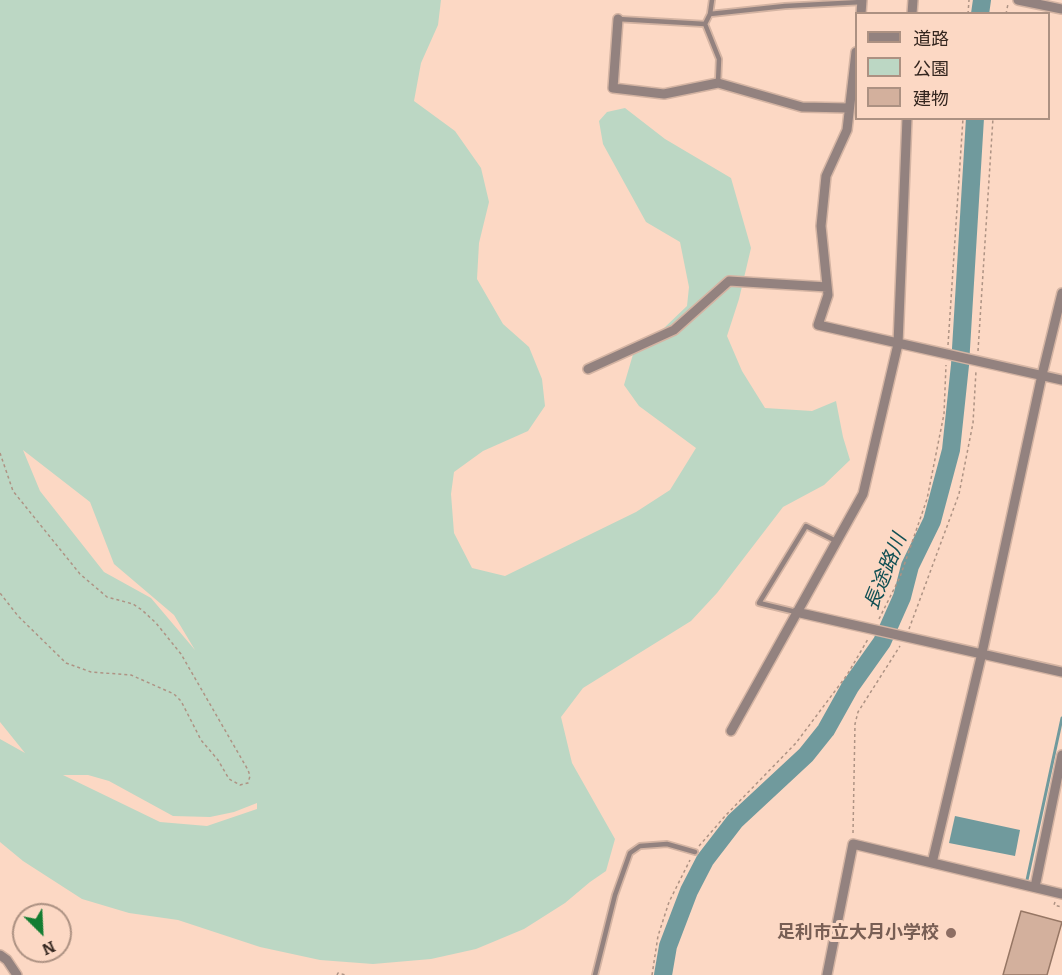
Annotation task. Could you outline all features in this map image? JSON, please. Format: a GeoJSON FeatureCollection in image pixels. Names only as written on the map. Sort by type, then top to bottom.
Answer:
{"type":"FeatureCollection","features":[{"type":"Feature","properties":{"kind":"street"},"geometry":{"type":"LineString","coordinates":[[1018,0],[1062,9]]}},
{"type":"Feature","properties":{"kind":"street"},"geometry":{"type":"LineString","coordinates":[[618,20],[613,88],[664,94],[718,83],[802,107],[849,108]]}},
{"type":"Feature","properties":{"kind":"street"},"geometry":{"type":"LineString","coordinates":[[855,60],[847,130],[826,176],[821,226],[828,295],[818,325],[1062,380]]}},
{"type":"Feature","properties":{"kind":"street"},"geometry":{"type":"LineString","coordinates":[[731,731],[863,494],[898,344],[908,120]]}},
{"type":"Feature","properties":{"kind":"street"},"geometry":{"type":"LineString","coordinates":[[588,369],[674,330],[729,281],[827,287]]}},
{"type":"Feature","properties":{"kind":"street"},"geometry":{"type":"LineString","coordinates":[[932,863],[982,653],[1062,293]]}},
{"type":"Feature","properties":{"kind":"street"},"geometry":{"type":"LineString","coordinates":[[796,612],[1062,672]]}},
{"type":"Feature","properties":{"kind":"street"},"geometry":{"type":"LineString","coordinates":[[1035,887],[1062,755]]}},
{"type":"Feature","properties":{"kind":"street"},"geometry":{"type":"LineString","coordinates":[[827,975],[853,844],[1062,894]]}},
{"type":"Feature","properties":{"kind":"street"},"geometry":{"type":"LineString","coordinates":[[0,955],[7,960],[17,975]]}},
{"type":"Feature","properties":{"kind":"lane"},"geometry":{"type":"LineString","coordinates":[[712,0],[710,14],[705,24],[719,59],[718,83]]}},
{"type":"Feature","properties":{"kind":"lane"},"geometry":{"type":"LineString","coordinates":[[710,14],[862,1]]}},
{"type":"Feature","properties":{"kind":"lane"},"geometry":{"type":"LineString","coordinates":[[618,20],[705,24]]}},
{"type":"Feature","properties":{"kind":"lane"},"geometry":{"type":"LineString","coordinates":[[796,612],[759,603],[806,526],[837,541]]}},
{"type":"Feature","properties":{"kind":"lane"},"geometry":{"type":"LineString","coordinates":[[596,975],[615,896],[630,853],[640,846],[667,844],[695,852]]}},
{"type":"Feature","properties":{"kind":"path"},"geometry":{"type":"LineString","coordinates":[[652,975],[658,936],[669,902],[681,875],[695,852],[726,815],[796,743],[847,675],[900,577],[927,500],[944,414],[963,120]]}},
{"type":"Feature","properties":{"kind":"path"},"geometry":{"type":"LineString","coordinates":[[853,844],[855,724],[858,712],[904,635],[959,494],[973,423],[974,361],[993,120]]}},
{"type":"Feature","properties":{"kind":"path"},"geometry":{"type":"LineString","coordinates":[[0,453],[13,491],[80,574],[107,597],[133,604],[142,610],[156,623],[181,654],[248,770],[250,776],[248,783],[240,785],[229,779],[218,760],[201,740],[181,701],[174,694],[131,675],[90,672],[74,667],[54,653],[0,594]]}},
{"type":"Feature","properties":{"kind":"path"},"geometry":{"type":"LineString","coordinates":[[337,975],[338,973],[346,975]]}},
{"type":"Feature","properties":{"kind":"green space"},"geometry":{"type":"Polygon","coordinates":[[[0,0],[441,0],[438,25],[421,63],[414,101],[455,131],[481,168],[489,202],[479,243],[477,279],[503,324],[529,347],[542,379],[545,406],[528,431],[483,451],[454,472],[451,494],[454,533],[472,568],[505,576],[636,512],[670,490],[696,448],[639,406],[624,385],[634,351],[664,328],[687,306],[689,287],[680,242],[646,222],[603,144],[599,121],[607,112],[625,108],[665,139],[731,178],[751,248],[739,299],[727,336],[742,371],[765,408],[812,411],[836,401],[850,460],[824,485],[783,507],[717,593],[691,621],[583,688],[561,717],[572,763],[615,839],[606,871],[565,903],[524,929],[476,949],[431,959],[373,964],[320,960],[260,947],[178,920],[129,913],[82,899],[23,861],[0,842],[0,739],[25,753],[0,722],[0,0]],[[23,450],[40,491],[104,572],[151,598],[195,650],[174,615],[114,564],[90,502],[23,450]],[[63,775],[160,822],[207,826],[257,809],[257,803],[234,812],[210,817],[173,816],[109,781],[88,775],[63,775]]]}},
{"type":"Feature","properties":{"kind":"water"},"geometry":{"type":"Polygon","coordinates":[[[955,816],[1020,830],[1015,856],[949,843],[955,816]]]}},
{"type":"Feature","properties":{"kind":"building"},"geometry":{"type":"Polygon","coordinates":[[[1021,911],[1062,922],[1047,975],[1003,975],[1021,911]]]}},
{"type":"Feature","properties":{"kind":"waterway","name":"長途路川"},"geometry":{"type":"LineString","coordinates":[[980,12],[982,0]]}},
{"type":"Feature","properties":{"kind":"waterway","name":"長途路川"},"geometry":{"type":"LineString","coordinates":[[663,975],[668,946],[689,891],[705,860],[735,821],[806,755],[826,730],[850,687],[882,642],[902,597],[910,566],[932,521],[951,450],[960,365],[975,120]]}},
{"type":"Feature","properties":{"kind":"waterway"},"geometry":{"type":"LineString","coordinates":[[1027,880],[1062,718]]}},
{"type":"Feature","properties":{"kind":"place","name":"足利市立大月小学校"},"geometry":{"type":"Point","coordinates":[951,933]}}]}
